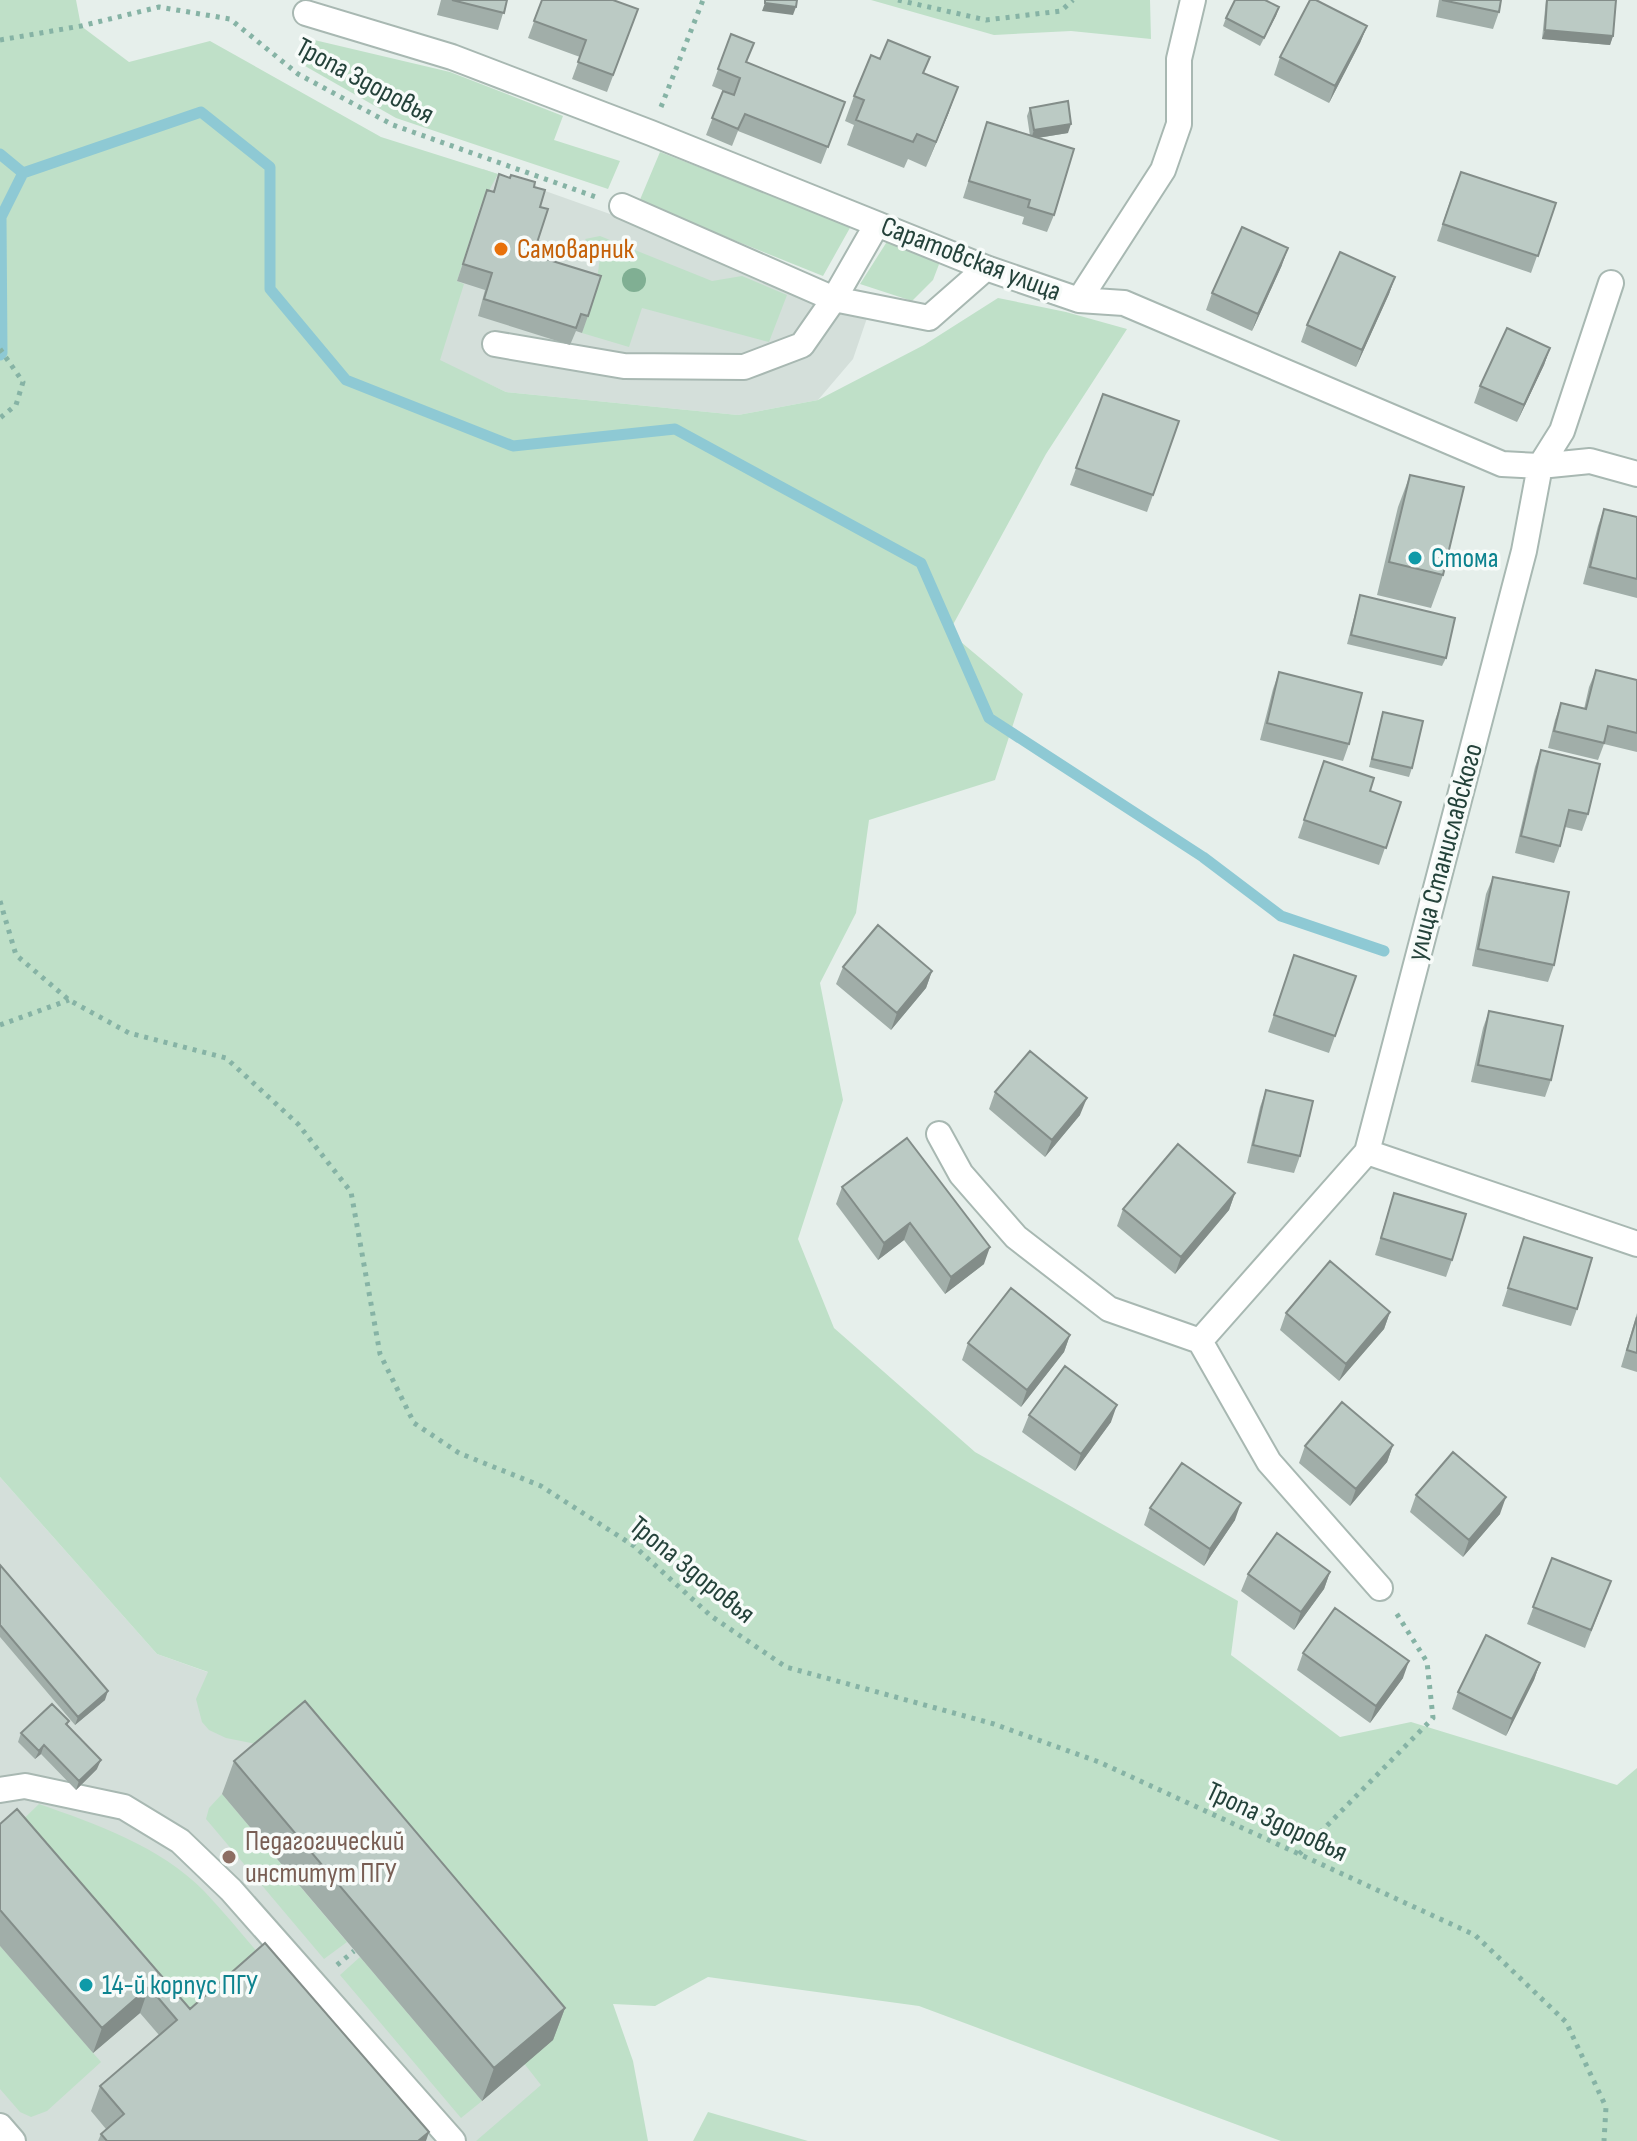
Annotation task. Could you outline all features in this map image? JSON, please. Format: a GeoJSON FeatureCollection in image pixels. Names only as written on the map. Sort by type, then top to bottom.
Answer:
{"type":"FeatureCollection","features":[{"type":"Feature","properties":{"kind":"street"},"geometry":{"type":"LineString","coordinates":[[1079,300],[1163,170],[1179,124],[1179,59],[1193,0]]}},
{"type":"Feature","properties":{"kind":"street","name":"Саратовская улица"},"geometry":{"type":"LineString","coordinates":[[306,13],[452,57],[986,268],[1079,300],[1124,303],[1502,464],[1540,466],[1590,461],[1637,474]]}},
{"type":"Feature","properties":{"kind":"street"},"geometry":{"type":"LineString","coordinates":[[622,206],[834,299],[929,318],[986,268]]}},
{"type":"Feature","properties":{"kind":"street"},"geometry":{"type":"LineString","coordinates":[[495,344],[624,366],[744,367],[802,345],[834,299],[877,224]]}},
{"type":"Feature","properties":{"kind":"street","name":"улица Станиславского"},"geometry":{"type":"LineString","coordinates":[[1367,1152],[1524,551],[1540,466],[1562,431],[1611,283]]}},
{"type":"Feature","properties":{"kind":"street"},"geometry":{"type":"LineString","coordinates":[[939,1134],[961,1174],[1016,1237],[1109,1309],[1200,1341],[1269,1462],[1380,1588]]}},
{"type":"Feature","properties":{"kind":"street"},"geometry":{"type":"LineString","coordinates":[[1200,1341],[1367,1152],[1637,1244]]}},
{"type":"Feature","properties":{"kind":"street"},"geometry":{"type":"LineString","coordinates":[[0,1790],[25,1786],[124,1807],[180,1841],[231,1890],[453,2141]]}},
{"type":"Feature","properties":{"kind":"street"},"geometry":{"type":"LineString","coordinates":[[0,2126],[13,2141]]}},
{"type":"Feature","properties":{"kind":"path"},"geometry":{"type":"LineString","coordinates":[[898,0],[986,20],[1061,11],[1073,0]]}},
{"type":"Feature","properties":{"kind":"path","name":"Тропа Здоровья"},"geometry":{"type":"LineString","coordinates":[[0,40],[81,26],[159,7],[230,19],[298,74],[393,125],[622,206]]}},
{"type":"Feature","properties":{"kind":"path"},"geometry":{"type":"LineString","coordinates":[[564,198],[567,187]]}},
{"type":"Feature","properties":{"kind":"path"},"geometry":{"type":"LineString","coordinates":[[0,349],[23,382],[16,405],[0,418]]}},
{"type":"Feature","properties":{"kind":"path","name":"Тропа Здоровья"},"geometry":{"type":"LineString","coordinates":[[0,901],[16,955],[69,1000],[129,1033],[226,1058],[298,1124],[351,1192],[380,1354],[414,1423],[459,1453],[541,1486],[621,1537],[711,1616],[786,1667],[994,1724],[1113,1768],[1475,1935],[1566,2022],[1606,2107],[1604,2141]]}},
{"type":"Feature","properties":{"kind":"path"},"geometry":{"type":"LineString","coordinates":[[0,1025],[69,1000]]}},
{"type":"Feature","properties":{"kind":"path"},"geometry":{"type":"LineString","coordinates":[[1299,1854],[1433,1718],[1427,1662],[1380,1588]]}},
{"type":"Feature","properties":{"kind":"shaded area"},"geometry":{"type":"Polygon","coordinates":[[[483,169],[610,214],[867,318],[853,359],[818,400],[738,415],[506,392],[440,361],[401,297],[483,169]]]}},
{"type":"Feature","properties":{"kind":"shaded area","name":"Педагогический институт ПГУ"},"geometry":{"type":"Polygon","coordinates":[[[0,1477],[157,1654],[321,1713],[595,2141],[0,2141],[0,1477]]]}},
{"type":"Feature","properties":{"kind":"green space"},"geometry":{"type":"Polygon","coordinates":[[[0,0],[76,0],[81,26],[129,62],[210,41],[381,137],[498,174],[480,207],[457,281],[464,284],[440,360],[506,392],[738,415],[818,400],[924,345],[998,298],[1127,329],[1046,454],[949,632],[1023,694],[995,780],[869,820],[856,913],[820,983],[843,1100],[798,1239],[834,1328],[975,1452],[1238,1601],[1231,1655],[1340,1737],[1411,1722],[1617,1785],[1637,1768],[1637,2141],[1281,2141],[919,2006],[708,1977],[655,2006],[613,2004],[633,2061],[648,2141],[476,2141],[541,2085],[276,1748],[226,1738],[209,1730],[202,1722],[196,1699],[208,1672],[157,1654],[0,1477],[0,0]]]}},
{"type":"Feature","properties":{"kind":"green space"},"geometry":{"type":"Polygon","coordinates":[[[871,0],[1150,0],[1151,39],[1071,31],[994,35],[871,0]]]}},
{"type":"Feature","properties":{"kind":"green space"},"geometry":{"type":"Polygon","coordinates":[[[310,39],[450,72],[563,116],[554,140],[620,161],[608,189],[396,118],[305,66],[310,39]]]}},
{"type":"Feature","properties":{"kind":"green space"},"geometry":{"type":"Polygon","coordinates":[[[660,152],[851,226],[823,276],[639,202],[660,152]]]}},
{"type":"Feature","properties":{"kind":"green space"},"geometry":{"type":"Polygon","coordinates":[[[600,236],[712,281],[742,276],[787,295],[769,342],[642,308],[629,347],[582,333],[595,293],[600,258],[585,239],[600,236]]]}},
{"type":"Feature","properties":{"kind":"green space"},"geometry":{"type":"Polygon","coordinates":[[[888,240],[941,259],[933,280],[912,301],[860,284],[888,240]]]}},
{"type":"Feature","properties":{"kind":"green space"},"geometry":{"type":"Polygon","coordinates":[[[222,1794],[347,1942],[324,1959],[206,1819],[209,1808],[222,1794]]]}},
{"type":"Feature","properties":{"kind":"green space"},"geometry":{"type":"Polygon","coordinates":[[[39,1804],[105,1828],[168,1861],[204,1891],[265,1961],[181,2034],[8,1834],[39,1804]]]}},
{"type":"Feature","properties":{"kind":"green space"},"geometry":{"type":"Polygon","coordinates":[[[0,1946],[101,2062],[47,2111],[31,2117],[20,2112],[0,2089],[0,1946]]]}},
{"type":"Feature","properties":{"kind":"green space"},"geometry":{"type":"Polygon","coordinates":[[[360,1957],[482,2101],[461,2118],[340,1975],[360,1957]]]}},
{"type":"Feature","properties":{"kind":"green space"},"geometry":{"type":"Polygon","coordinates":[[[708,2112],[808,2141],[693,2141],[708,2112]]]}},
{"type":"Feature","properties":{"kind":"building"},"geometry":{"type":"Polygon","coordinates":[[[452,0],[507,0],[504,13],[452,0]]]}},
{"type":"Feature","properties":{"kind":"building"},"geometry":{"type":"Polygon","coordinates":[[[542,0],[613,0],[638,9],[613,75],[578,62],[586,40],[534,21],[542,0]]]}},
{"type":"Feature","properties":{"kind":"building"},"geometry":{"type":"Polygon","coordinates":[[[765,0],[797,0],[796,7],[765,3],[765,0]]]}},
{"type":"Feature","properties":{"kind":"building"},"geometry":{"type":"Polygon","coordinates":[[[1235,0],[1265,0],[1279,7],[1264,38],[1226,18],[1235,0]]]}},
{"type":"Feature","properties":{"kind":"building"},"geometry":{"type":"Polygon","coordinates":[[[1310,0],[1316,0],[1367,26],[1335,86],[1280,57],[1310,0]]]}},
{"type":"Feature","properties":{"kind":"building"},"geometry":{"type":"Polygon","coordinates":[[[1442,0],[1501,0],[1499,12],[1442,0]]]}},
{"type":"Feature","properties":{"kind":"building"},"geometry":{"type":"Polygon","coordinates":[[[1547,0],[1616,0],[1613,36],[1545,30],[1547,0]]]}},
{"type":"Feature","properties":{"kind":"building"},"geometry":{"type":"Polygon","coordinates":[[[731,34],[754,43],[746,62],[845,102],[828,147],[745,114],[738,129],[712,118],[723,91],[734,95],[740,78],[718,69],[731,34]]]}},
{"type":"Feature","properties":{"kind":"building"},"geometry":{"type":"Polygon","coordinates":[[[888,40],[930,57],[923,73],[958,87],[936,142],[917,134],[913,142],[856,120],[864,100],[854,96],[871,55],[880,59],[888,40]]]}},
{"type":"Feature","properties":{"kind":"building"},"geometry":{"type":"Polygon","coordinates":[[[1068,101],[1071,124],[1034,130],[1030,108],[1068,101]]]}},
{"type":"Feature","properties":{"kind":"building"},"geometry":{"type":"Polygon","coordinates":[[[987,122],[1074,149],[1054,215],[1028,207],[1030,200],[969,181],[987,122]]]}},
{"type":"Feature","properties":{"kind":"building"},"geometry":{"type":"Polygon","coordinates":[[[1461,172],[1556,203],[1538,256],[1443,224],[1461,172]]]}},
{"type":"Feature","properties":{"kind":"building","name":"Самоварник"},"geometry":{"type":"Polygon","coordinates":[[[499,174],[535,182],[534,187],[545,190],[540,207],[548,209],[533,255],[601,276],[588,316],[581,314],[576,328],[484,299],[492,273],[463,264],[487,190],[494,192],[499,174]]]}},
{"type":"Feature","properties":{"kind":"building"},"geometry":{"type":"Polygon","coordinates":[[[1242,227],[1288,248],[1258,314],[1212,293],[1242,227]]]}},
{"type":"Feature","properties":{"kind":"building"},"geometry":{"type":"Polygon","coordinates":[[[1340,252],[1395,277],[1362,350],[1307,325],[1340,252]]]}},
{"type":"Feature","properties":{"kind":"building"},"geometry":{"type":"Polygon","coordinates":[[[1507,328],[1550,348],[1524,405],[1480,386],[1507,328]]]}},
{"type":"Feature","properties":{"kind":"building"},"geometry":{"type":"Polygon","coordinates":[[[1103,394],[1179,421],[1153,495],[1076,468],[1103,394]]]}},
{"type":"Feature","properties":{"kind":"building"},"geometry":{"type":"Polygon","coordinates":[[[1410,475],[1464,487],[1443,575],[1389,562],[1410,475]]]}},
{"type":"Feature","properties":{"kind":"building"},"geometry":{"type":"Polygon","coordinates":[[[1604,509],[1637,517],[1637,579],[1590,567],[1604,509]]]}},
{"type":"Feature","properties":{"kind":"building"},"geometry":{"type":"Polygon","coordinates":[[[1360,595],[1455,618],[1446,658],[1351,635],[1360,595]]]}},
{"type":"Feature","properties":{"kind":"building"},"geometry":{"type":"Polygon","coordinates":[[[1596,670],[1637,680],[1637,733],[1608,726],[1604,743],[1554,731],[1561,703],[1586,709],[1596,670]]]}},
{"type":"Feature","properties":{"kind":"building"},"geometry":{"type":"Polygon","coordinates":[[[1279,672],[1362,693],[1349,744],[1267,723],[1279,672]]]}},
{"type":"Feature","properties":{"kind":"building"},"geometry":{"type":"Polygon","coordinates":[[[1383,712],[1423,721],[1412,768],[1372,759],[1383,712]]]}},
{"type":"Feature","properties":{"kind":"building"},"geometry":{"type":"Polygon","coordinates":[[[1541,750],[1600,764],[1588,814],[1569,810],[1560,846],[1521,836],[1541,750]]]}},
{"type":"Feature","properties":{"kind":"building"},"geometry":{"type":"Polygon","coordinates":[[[1324,761],[1374,778],[1370,791],[1401,802],[1386,848],[1304,820],[1324,761]]]}},
{"type":"Feature","properties":{"kind":"building"},"geometry":{"type":"Polygon","coordinates":[[[1493,877],[1569,892],[1554,965],[1478,949],[1493,877]]]}},
{"type":"Feature","properties":{"kind":"building"},"geometry":{"type":"Polygon","coordinates":[[[878,925],[932,971],[897,1013],[843,967],[878,925]]]}},
{"type":"Feature","properties":{"kind":"building"},"geometry":{"type":"Polygon","coordinates":[[[1294,955],[1356,976],[1335,1036],[1274,1015],[1294,955]]]}},
{"type":"Feature","properties":{"kind":"building"},"geometry":{"type":"Polygon","coordinates":[[[1489,1011],[1563,1026],[1551,1080],[1478,1065],[1489,1011]]]}},
{"type":"Feature","properties":{"kind":"building"},"geometry":{"type":"Polygon","coordinates":[[[1030,1051],[1087,1098],[1052,1140],[995,1092],[1030,1051]]]}},
{"type":"Feature","properties":{"kind":"building"},"geometry":{"type":"Polygon","coordinates":[[[1266,1090],[1313,1101],[1300,1156],[1253,1145],[1266,1090]]]}},
{"type":"Feature","properties":{"kind":"building"},"geometry":{"type":"Polygon","coordinates":[[[907,1138],[990,1247],[951,1277],[910,1223],[884,1243],[842,1187],[907,1138]]]}},
{"type":"Feature","properties":{"kind":"building"},"geometry":{"type":"Polygon","coordinates":[[[1178,1144],[1235,1193],[1181,1257],[1123,1209],[1178,1144]]]}},
{"type":"Feature","properties":{"kind":"building"},"geometry":{"type":"Polygon","coordinates":[[[1394,1193],[1466,1214],[1452,1260],[1381,1238],[1394,1193]]]}},
{"type":"Feature","properties":{"kind":"building"},"geometry":{"type":"Polygon","coordinates":[[[1524,1237],[1592,1258],[1577,1309],[1508,1288],[1524,1237]]]}},
{"type":"Feature","properties":{"kind":"building"},"geometry":{"type":"Polygon","coordinates":[[[1330,1261],[1390,1312],[1346,1364],[1286,1313],[1330,1261]]]}},
{"type":"Feature","properties":{"kind":"building"},"geometry":{"type":"Polygon","coordinates":[[[1011,1288],[1070,1335],[1027,1390],[968,1343],[1011,1288]]]}},
{"type":"Feature","properties":{"kind":"building"},"geometry":{"type":"Polygon","coordinates":[[[1637,1317],[1637,1353],[1627,1350],[1637,1317]]]}},
{"type":"Feature","properties":{"kind":"building"},"geometry":{"type":"Polygon","coordinates":[[[1065,1366],[1117,1405],[1081,1454],[1029,1415],[1065,1366]]]}},
{"type":"Feature","properties":{"kind":"building"},"geometry":{"type":"Polygon","coordinates":[[[1342,1402],[1393,1445],[1356,1489],[1305,1446],[1342,1402]]]}},
{"type":"Feature","properties":{"kind":"building"},"geometry":{"type":"Polygon","coordinates":[[[1453,1452],[1506,1497],[1469,1540],[1416,1495],[1453,1452]]]}},
{"type":"Feature","properties":{"kind":"building"},"geometry":{"type":"Polygon","coordinates":[[[1182,1463],[1241,1503],[1210,1549],[1150,1508],[1182,1463]]]}},
{"type":"Feature","properties":{"kind":"building"},"geometry":{"type":"Polygon","coordinates":[[[1277,1533],[1330,1572],[1301,1612],[1248,1574],[1277,1533]]]}},
{"type":"Feature","properties":{"kind":"building"},"geometry":{"type":"Polygon","coordinates":[[[1552,1558],[1611,1581],[1591,1630],[1533,1607],[1552,1558]]]}},
{"type":"Feature","properties":{"kind":"building"},"geometry":{"type":"Polygon","coordinates":[[[0,1565],[108,1691],[78,1717],[0,1625],[0,1565]]]}},
{"type":"Feature","properties":{"kind":"building"},"geometry":{"type":"Polygon","coordinates":[[[1335,1608],[1409,1661],[1376,1706],[1303,1653],[1335,1608]]]}},
{"type":"Feature","properties":{"kind":"building"},"geometry":{"type":"Polygon","coordinates":[[[1486,1635],[1540,1663],[1512,1719],[1458,1692],[1486,1635]]]}},
{"type":"Feature","properties":{"kind":"building"},"geometry":{"type":"Polygon","coordinates":[[[305,1701],[565,2008],[494,2068],[234,1761],[305,1701]]]}},
{"type":"Feature","properties":{"kind":"building"},"geometry":{"type":"Polygon","coordinates":[[[52,1704],[69,1721],[66,1724],[101,1760],[79,1781],[44,1745],[39,1751],[21,1733],[52,1704]]]}},
{"type":"Feature","properties":{"kind":"building","name":"14-й корпус ПГУ"},"geometry":{"type":"Polygon","coordinates":[[[17,1809],[190,2009],[265,1943],[429,2132],[418,2141],[107,2141],[101,2134],[124,2114],[100,2086],[177,2020],[149,1987],[102,2028],[0,1910],[0,1824],[17,1809]]]}},
{"type":"Feature","properties":{"kind":"waterway"},"geometry":{"type":"LineString","coordinates":[[0,355],[1,217],[23,173],[201,112],[270,167],[270,289],[346,380],[513,446],[675,429],[921,563],[989,718],[1203,857],[1281,916],[1384,951]]}},
{"type":"Feature","properties":{"kind":"waterway"},"geometry":{"type":"LineString","coordinates":[[0,154],[23,173]]}},
{"type":"Feature","properties":{"kind":"place","name":"Самоварник"},"geometry":{"type":"Point","coordinates":[501,249]}},
{"type":"Feature","properties":{"kind":"place","name":"Стома"},"geometry":{"type":"Point","coordinates":[1415,558]}},
{"type":"Feature","properties":{"kind":"place","name":"Педагогический институт ПГУ"},"geometry":{"type":"Point","coordinates":[229,1857]}},
{"type":"Feature","properties":{"kind":"place","name":"14-й корпус ПГУ"},"geometry":{"type":"Point","coordinates":[86,1985]}}]}
